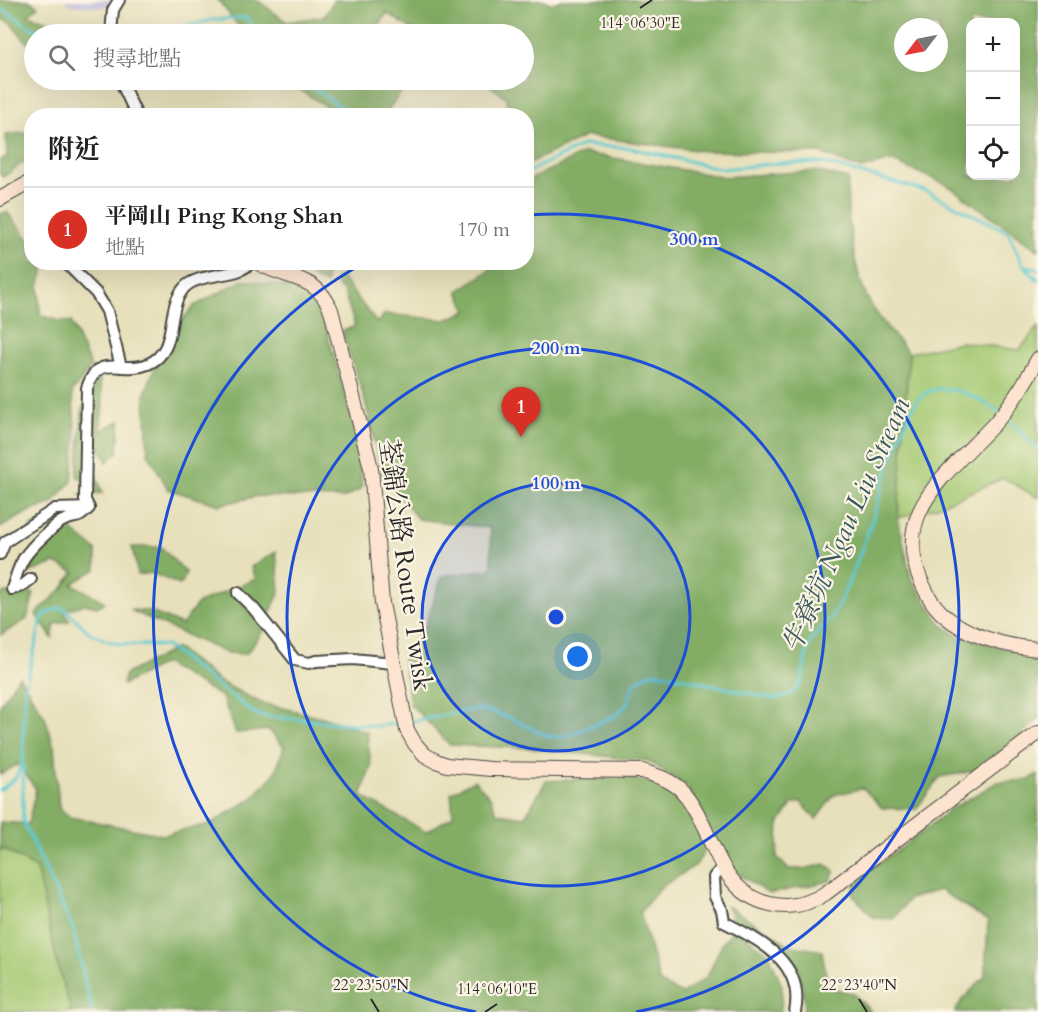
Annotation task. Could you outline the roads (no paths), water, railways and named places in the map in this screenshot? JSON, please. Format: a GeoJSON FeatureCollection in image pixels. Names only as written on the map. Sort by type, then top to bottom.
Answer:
{"type":"FeatureCollection","features":[{"type":"Feature","properties":{"kind":"main road"},"geometry":{"type":"LineString","coordinates":[[0,198],[24,185]]}},
{"type":"Feature","properties":{"kind":"main road","name":"荃錦公路 Route Twisk"},"geometry":{"type":"LineString","coordinates":[[273,270],[315,286],[323,294],[331,310],[371,468],[382,603],[401,702],[407,730],[415,744],[426,755],[447,765],[642,771],[660,777],[682,792],[693,806],[723,867],[741,890],[758,901],[788,906],[815,899],[846,879],[1038,732]]}},
{"type":"Feature","properties":{"kind":"main road"},"geometry":{"type":"LineString","coordinates":[[1038,359],[1019,394],[938,483],[921,506],[913,527],[911,543],[918,577],[933,604],[955,625],[995,640],[1038,649]]}},
{"type":"Feature","properties":{"kind":"street"},"geometry":{"type":"LineString","coordinates":[[112,24],[113,10],[119,0]]}},
{"type":"Feature","properties":{"kind":"street"},"geometry":{"type":"LineString","coordinates":[[125,90],[133,108]]}},
{"type":"Feature","properties":{"kind":"street"},"geometry":{"type":"LineString","coordinates":[[73,270],[96,293],[106,311],[121,366]]}},
{"type":"Feature","properties":{"kind":"street"},"geometry":{"type":"LineString","coordinates":[[89,508],[85,500],[87,388],[91,377],[96,370],[105,366],[147,364],[167,348],[175,302],[185,287],[204,279],[240,270]]}},
{"type":"Feature","properties":{"kind":"street"},"geometry":{"type":"LineString","coordinates":[[0,554],[5,542],[56,508],[89,508]]}},
{"type":"Feature","properties":{"kind":"street"},"geometry":{"type":"LineString","coordinates":[[31,579],[22,586],[12,589],[27,550],[65,519],[80,517],[89,508]]}},
{"type":"Feature","properties":{"kind":"street"},"geometry":{"type":"LineString","coordinates":[[238,592],[295,660],[309,663],[353,659],[393,663]]}},
{"type":"Feature","properties":{"kind":"street"},"geometry":{"type":"LineString","coordinates":[[723,867],[714,877],[715,897],[722,910],[724,922],[751,935],[785,963],[792,972],[797,1001],[795,1012]]}},
{"type":"Feature","properties":{"kind":"waterway"},"geometry":{"type":"LineString","coordinates":[[0,10],[5,10],[26,24]]}},
{"type":"Feature","properties":{"kind":"waterway"},"geometry":{"type":"LineString","coordinates":[[197,24],[211,20],[246,17],[250,24]]}},
{"type":"Feature","properties":{"kind":"waterway"},"geometry":{"type":"LineString","coordinates":[[317,90],[342,108]]}},
{"type":"Feature","properties":{"kind":"waterway"},"geometry":{"type":"LineString","coordinates":[[534,169],[583,145],[630,148],[723,169],[780,163],[823,163],[926,191],[1008,232],[1023,265],[1038,280]]}},
{"type":"Feature","properties":{"kind":"waterway"},"geometry":{"type":"LineString","coordinates":[[1025,266],[1038,269]]}},
{"type":"Feature","properties":{"kind":"waterway","name":"牛寮坑 Ngau Liu Stream"},"geometry":{"type":"LineString","coordinates":[[408,722],[476,709],[512,719],[550,737],[567,736],[615,716],[627,704],[635,682],[650,673],[662,673],[773,699],[794,692],[802,681],[811,640],[834,613],[851,578],[891,459],[911,410],[920,397],[929,391],[939,389],[961,392],[1000,413]]}},
{"type":"Feature","properties":{"kind":"waterway","name":"牛寮坑 Ngau Liu Stream"},"geometry":{"type":"LineString","coordinates":[[1005,417],[1038,449]]}},
{"type":"Feature","properties":{"kind":"waterway","name":"牛寮坑 Ngau Liu Stream"},"geometry":{"type":"LineString","coordinates":[[0,790],[16,778],[23,761],[25,688],[42,618],[48,612],[60,608],[66,610],[90,633],[108,641],[119,644],[166,646],[254,713],[262,716],[377,726],[402,723]]}},
{"type":"Feature","properties":{"kind":"waterway"},"geometry":{"type":"LineString","coordinates":[[23,766],[23,821],[73,929],[92,1012]]}},
{"type":"Feature","properties":{"kind":"place","name":"平岡山 Ping Kong Shan"},"geometry":{"type":"Point","coordinates":[521,437]}}]}
